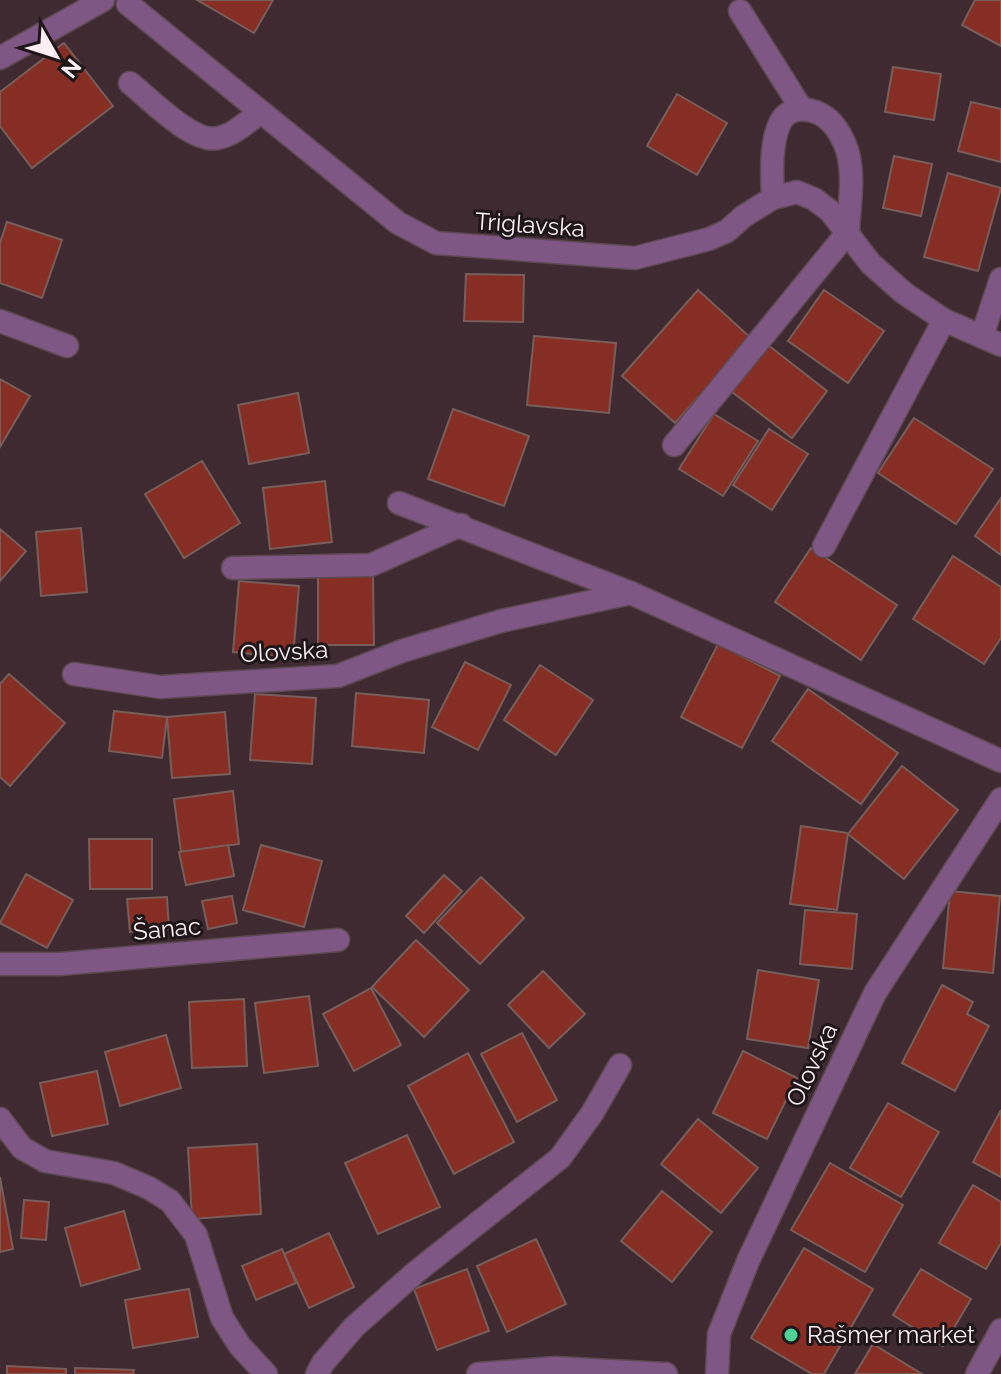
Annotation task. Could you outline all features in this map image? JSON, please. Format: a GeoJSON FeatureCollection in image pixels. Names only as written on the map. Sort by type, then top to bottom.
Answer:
{"type":"FeatureCollection","features":[{"type":"Feature","properties":{"kind":"street"},"geometry":{"type":"LineString","coordinates":[[0,58],[103,0]]}},
{"type":"Feature","properties":{"kind":"street","name":"Triglavska"},"geometry":{"type":"LineString","coordinates":[[124,1],[398,223],[436,243],[635,258],[676,249],[727,231],[773,198]]}},
{"type":"Feature","properties":{"kind":"street"},"geometry":{"type":"LineString","coordinates":[[740,11],[801,108]]}},
{"type":"Feature","properties":{"kind":"street"},"geometry":{"type":"LineString","coordinates":[[130,83],[196,137],[217,139],[235,131],[261,112]]}},
{"type":"Feature","properties":{"kind":"street"},"geometry":{"type":"LineString","coordinates":[[674,445],[848,232],[849,154],[840,134],[822,115],[801,108],[788,111],[776,132],[773,198],[797,192],[814,199],[848,232],[871,264],[891,283],[944,320],[992,341],[1001,279]]}},
{"type":"Feature","properties":{"kind":"street"},"geometry":{"type":"LineString","coordinates":[[824,546],[944,320]]}},
{"type":"Feature","properties":{"kind":"street"},"geometry":{"type":"LineString","coordinates":[[0,321],[67,346]]}},
{"type":"Feature","properties":{"kind":"street"},"geometry":{"type":"LineString","coordinates":[[399,503],[631,593],[1001,761]]}},
{"type":"Feature","properties":{"kind":"street"},"geometry":{"type":"LineString","coordinates":[[233,568],[371,565],[461,525]]}},
{"type":"Feature","properties":{"kind":"street","name":"Olovska"},"geometry":{"type":"LineString","coordinates":[[74,674],[160,687],[245,679],[338,676],[402,651],[501,621],[631,593]]}},
{"type":"Feature","properties":{"kind":"street","name":"Olovska"},"geometry":{"type":"LineString","coordinates":[[717,1374],[719,1334],[748,1261],[875,993],[1001,799]]}},
{"type":"Feature","properties":{"kind":"street","name":"Šanac"},"geometry":{"type":"LineString","coordinates":[[0,964],[60,964],[338,940]]}},
{"type":"Feature","properties":{"kind":"street"},"geometry":{"type":"LineString","coordinates":[[317,1374],[354,1327],[406,1281],[560,1158],[593,1112],[620,1065]]}},
{"type":"Feature","properties":{"kind":"street"},"geometry":{"type":"LineString","coordinates":[[0,1119],[22,1148],[45,1161],[114,1173],[170,1201],[196,1235],[222,1318],[240,1346],[266,1374]]}},
{"type":"Feature","properties":{"kind":"street"},"geometry":{"type":"LineString","coordinates":[[977,1374],[1001,1330]]}},
{"type":"Feature","properties":{"kind":"street"},"geometry":{"type":"LineString","coordinates":[[478,1374],[555,1368],[666,1374]]}},
{"type":"Feature","properties":{"kind":"building"},"geometry":{"type":"Polygon","coordinates":[[[197,0],[273,0],[254,33],[197,0]]]}},
{"type":"Feature","properties":{"kind":"building"},"geometry":{"type":"Polygon","coordinates":[[[975,0],[1001,0],[1001,46],[962,25],[975,0]]]}},
{"type":"Feature","properties":{"kind":"building"},"geometry":{"type":"Polygon","coordinates":[[[64,43],[113,106],[32,168],[0,126],[0,92],[64,43]]]}},
{"type":"Feature","properties":{"kind":"building"},"geometry":{"type":"Polygon","coordinates":[[[893,67],[941,74],[934,120],[885,112],[893,67]]]}},
{"type":"Feature","properties":{"kind":"building"},"geometry":{"type":"Polygon","coordinates":[[[677,94],[727,123],[697,175],[647,146],[677,94]]]}},
{"type":"Feature","properties":{"kind":"building"},"geometry":{"type":"Polygon","coordinates":[[[971,102],[1001,109],[1001,162],[958,151],[971,102]]]}},
{"type":"Feature","properties":{"kind":"building"},"geometry":{"type":"Polygon","coordinates":[[[894,156],[932,164],[921,216],[883,208],[894,156]]]}},
{"type":"Feature","properties":{"kind":"building"},"geometry":{"type":"Polygon","coordinates":[[[948,173],[1001,188],[978,271],[924,257],[948,173]]]}},
{"type":"Feature","properties":{"kind":"building"},"geometry":{"type":"Polygon","coordinates":[[[7,222],[62,240],[42,298],[0,283],[0,243],[7,222]]]}},
{"type":"Feature","properties":{"kind":"building"},"geometry":{"type":"Polygon","coordinates":[[[466,274],[524,275],[523,322],[464,321],[466,274]]]}},
{"type":"Feature","properties":{"kind":"building"},"geometry":{"type":"Polygon","coordinates":[[[698,290],[751,338],[675,423],[622,376],[698,290]]]}},
{"type":"Feature","properties":{"kind":"building"},"geometry":{"type":"Polygon","coordinates":[[[824,290],[884,331],[848,383],[788,341],[824,290]]]}},
{"type":"Feature","properties":{"kind":"building"},"geometry":{"type":"Polygon","coordinates":[[[534,336],[616,343],[609,413],[527,405],[534,336]]]}},
{"type":"Feature","properties":{"kind":"building"},"geometry":{"type":"Polygon","coordinates":[[[768,345],[827,391],[792,438],[732,392],[768,345]]]}},
{"type":"Feature","properties":{"kind":"building"},"geometry":{"type":"Polygon","coordinates":[[[0,379],[30,396],[0,447],[0,379]]]}},
{"type":"Feature","properties":{"kind":"building"},"geometry":{"type":"Polygon","coordinates":[[[298,393],[309,453],[249,464],[238,405],[298,393]]]}},
{"type":"Feature","properties":{"kind":"building"},"geometry":{"type":"Polygon","coordinates":[[[453,409],[529,436],[504,506],[428,479],[453,409]]]}},
{"type":"Feature","properties":{"kind":"building"},"geometry":{"type":"Polygon","coordinates":[[[714,414],[758,441],[723,496],[679,469],[714,414]]]}},
{"type":"Feature","properties":{"kind":"building"},"geometry":{"type":"Polygon","coordinates":[[[914,418],[993,469],[956,524],[878,473],[914,418]]]}},
{"type":"Feature","properties":{"kind":"building"},"geometry":{"type":"Polygon","coordinates":[[[769,429],[808,454],[772,510],[733,485],[769,429]]]}},
{"type":"Feature","properties":{"kind":"building"},"geometry":{"type":"Polygon","coordinates":[[[202,461],[240,523],[184,558],[145,494],[202,461]]]}},
{"type":"Feature","properties":{"kind":"building"},"geometry":{"type":"Polygon","coordinates":[[[325,481],[332,542],[270,549],[263,488],[325,481]]]}},
{"type":"Feature","properties":{"kind":"building"},"geometry":{"type":"Polygon","coordinates":[[[1001,498],[1001,555],[975,536],[1001,498]]]}},
{"type":"Feature","properties":{"kind":"building"},"geometry":{"type":"Polygon","coordinates":[[[81,528],[87,592],[41,596],[36,532],[81,528]]]}},
{"type":"Feature","properties":{"kind":"building"},"geometry":{"type":"Polygon","coordinates":[[[0,529],[26,551],[0,581],[0,529]]]}},
{"type":"Feature","properties":{"kind":"building"},"geometry":{"type":"Polygon","coordinates":[[[811,548],[897,605],[861,660],[775,602],[811,548]]]}},
{"type":"Feature","properties":{"kind":"building"},"geometry":{"type":"Polygon","coordinates":[[[953,556],[1001,587],[1001,638],[984,664],[913,619],[953,556]]]}},
{"type":"Feature","properties":{"kind":"building"},"geometry":{"type":"Polygon","coordinates":[[[318,575],[373,575],[374,645],[318,645],[318,575]]]}},
{"type":"Feature","properties":{"kind":"building"},"geometry":{"type":"Polygon","coordinates":[[[239,581],[299,586],[293,658],[233,652],[239,581]]]}},
{"type":"Feature","properties":{"kind":"building"},"geometry":{"type":"Polygon","coordinates":[[[718,644],[780,676],[742,748],[681,717],[718,644]]]}},
{"type":"Feature","properties":{"kind":"building"},"geometry":{"type":"Polygon","coordinates":[[[465,662],[511,685],[478,750],[432,727],[465,662]]]}},
{"type":"Feature","properties":{"kind":"building"},"geometry":{"type":"Polygon","coordinates":[[[540,665],[593,700],[556,755],[504,720],[540,665]]]}},
{"type":"Feature","properties":{"kind":"building"},"geometry":{"type":"Polygon","coordinates":[[[9,674],[65,723],[10,786],[0,777],[0,684],[9,674]]]}},
{"type":"Feature","properties":{"kind":"building"},"geometry":{"type":"Polygon","coordinates":[[[808,689],[898,753],[861,804],[772,741],[808,689]]]}},
{"type":"Feature","properties":{"kind":"building"},"geometry":{"type":"Polygon","coordinates":[[[356,693],[429,700],[424,753],[352,746],[356,693]]]}},
{"type":"Feature","properties":{"kind":"building"},"geometry":{"type":"Polygon","coordinates":[[[255,694],[316,698],[312,764],[250,760],[255,694]]]}},
{"type":"Feature","properties":{"kind":"building"},"geometry":{"type":"Polygon","coordinates":[[[114,711],[167,717],[162,758],[109,751],[114,711]]]}},
{"type":"Feature","properties":{"kind":"building"},"geometry":{"type":"Polygon","coordinates":[[[225,712],[230,774],[172,778],[167,717],[225,712]]]}},
{"type":"Feature","properties":{"kind":"building"},"geometry":{"type":"Polygon","coordinates":[[[902,766],[958,810],[904,879],[848,834],[902,766]]]}},
{"type":"Feature","properties":{"kind":"building"},"geometry":{"type":"Polygon","coordinates":[[[233,791],[239,844],[181,852],[174,799],[233,791]]]}},
{"type":"Feature","properties":{"kind":"building"},"geometry":{"type":"Polygon","coordinates":[[[801,826],[848,833],[837,910],[790,904],[801,826]]]}},
{"type":"Feature","properties":{"kind":"building"},"geometry":{"type":"Polygon","coordinates":[[[89,839],[152,839],[152,889],[90,889],[89,839]]]}},
{"type":"Feature","properties":{"kind":"building"},"geometry":{"type":"Polygon","coordinates":[[[228,845],[234,876],[186,885],[179,852],[228,845]]]}},
{"type":"Feature","properties":{"kind":"building"},"geometry":{"type":"Polygon","coordinates":[[[261,845],[322,861],[304,927],[243,910],[261,845]]]}},
{"type":"Feature","properties":{"kind":"building"},"geometry":{"type":"Polygon","coordinates":[[[26,874],[73,900],[47,948],[0,923],[26,874]]]}},
{"type":"Feature","properties":{"kind":"building"},"geometry":{"type":"Polygon","coordinates":[[[444,875],[462,891],[424,933],[406,916],[444,875]]]}},
{"type":"Feature","properties":{"kind":"building"},"geometry":{"type":"Polygon","coordinates":[[[481,877],[524,918],[480,964],[437,923],[481,877]]]}},
{"type":"Feature","properties":{"kind":"building"},"geometry":{"type":"Polygon","coordinates":[[[950,891],[1000,896],[993,973],[943,968],[950,891]]]}},
{"type":"Feature","properties":{"kind":"building"},"geometry":{"type":"Polygon","coordinates":[[[232,896],[237,923],[208,929],[202,901],[232,896]]]}},
{"type":"Feature","properties":{"kind":"building"},"geometry":{"type":"Polygon","coordinates":[[[167,897],[169,929],[130,932],[127,899],[167,897]]]}},
{"type":"Feature","properties":{"kind":"building"},"geometry":{"type":"Polygon","coordinates":[[[805,910],[857,914],[852,969],[800,964],[805,910]]]}},
{"type":"Feature","properties":{"kind":"building"},"geometry":{"type":"Polygon","coordinates":[[[416,940],[469,990],[424,1037],[372,987],[416,940]]]}},
{"type":"Feature","properties":{"kind":"building"},"geometry":{"type":"Polygon","coordinates":[[[758,970],[819,980],[808,1048],[747,1039],[758,970]]]}},
{"type":"Feature","properties":{"kind":"building"},"geometry":{"type":"Polygon","coordinates":[[[543,971],[585,1014],[549,1048],[508,1005],[543,971]]]}},
{"type":"Feature","properties":{"kind":"building"},"geometry":{"type":"Polygon","coordinates":[[[942,985],[973,1002],[967,1014],[989,1026],[955,1091],[902,1063],[942,985]]]}},
{"type":"Feature","properties":{"kind":"building"},"geometry":{"type":"Polygon","coordinates":[[[371,988],[401,1045],[354,1071],[323,1014],[371,988]]]}},
{"type":"Feature","properties":{"kind":"building"},"geometry":{"type":"Polygon","coordinates":[[[309,996],[318,1066],[264,1073],[255,1003],[309,996]]]}},
{"type":"Feature","properties":{"kind":"building"},"geometry":{"type":"Polygon","coordinates":[[[244,999],[247,1066],[192,1068],[189,1002],[244,999]]]}},
{"type":"Feature","properties":{"kind":"building"},"geometry":{"type":"Polygon","coordinates":[[[522,1033],[557,1100],[517,1122],[481,1054],[522,1033]]]}},
{"type":"Feature","properties":{"kind":"building"},"geometry":{"type":"Polygon","coordinates":[[[166,1035],[181,1088],[120,1106],[105,1052],[166,1035]]]}},
{"type":"Feature","properties":{"kind":"building"},"geometry":{"type":"Polygon","coordinates":[[[743,1051],[797,1078],[767,1139],[713,1113],[743,1051]]]}},
{"type":"Feature","properties":{"kind":"building"},"geometry":{"type":"Polygon","coordinates":[[[468,1053],[514,1142],[454,1174],[408,1086],[468,1053]]]}},
{"type":"Feature","properties":{"kind":"building"},"geometry":{"type":"Polygon","coordinates":[[[97,1071],[108,1124],[52,1136],[40,1083],[97,1071]]]}},
{"type":"Feature","properties":{"kind":"building"},"geometry":{"type":"Polygon","coordinates":[[[888,1103],[939,1132],[901,1197],[850,1168],[888,1103]]]}},
{"type":"Feature","properties":{"kind":"building"},"geometry":{"type":"Polygon","coordinates":[[[1001,1110],[1001,1177],[973,1162],[1001,1110]]]}},
{"type":"Feature","properties":{"kind":"building"},"geometry":{"type":"Polygon","coordinates":[[[698,1119],[758,1168],[721,1213],[661,1164],[698,1119]]]}},
{"type":"Feature","properties":{"kind":"building"},"geometry":{"type":"Polygon","coordinates":[[[407,1135],[440,1207],[378,1234],[345,1163],[407,1135]]]}},
{"type":"Feature","properties":{"kind":"building"},"geometry":{"type":"Polygon","coordinates":[[[257,1144],[261,1214],[192,1219],[188,1148],[257,1144]]]}},
{"type":"Feature","properties":{"kind":"building"},"geometry":{"type":"Polygon","coordinates":[[[830,1163],[903,1205],[865,1272],[791,1230],[830,1163]]]}},
{"type":"Feature","properties":{"kind":"building"},"geometry":{"type":"Polygon","coordinates":[[[0,1177],[13,1249],[0,1252],[0,1177]]]}},
{"type":"Feature","properties":{"kind":"building"},"geometry":{"type":"Polygon","coordinates":[[[973,1185],[1001,1202],[1001,1243],[986,1269],[939,1243],[973,1185]]]}},
{"type":"Feature","properties":{"kind":"building"},"geometry":{"type":"Polygon","coordinates":[[[662,1191],[712,1232],[672,1282],[621,1241],[662,1191]]]}},
{"type":"Feature","properties":{"kind":"building"},"geometry":{"type":"Polygon","coordinates":[[[24,1200],[49,1202],[46,1240],[21,1238],[24,1200]]]}},
{"type":"Feature","properties":{"kind":"building"},"geometry":{"type":"Polygon","coordinates":[[[124,1211],[140,1269],[81,1286],[65,1228],[124,1211]]]}},
{"type":"Feature","properties":{"kind":"building"},"geometry":{"type":"Polygon","coordinates":[[[329,1233],[354,1287],[309,1308],[284,1254],[329,1233]]]}},
{"type":"Feature","properties":{"kind":"building"},"geometry":{"type":"Polygon","coordinates":[[[536,1239],[566,1304],[507,1332],[477,1266],[536,1239]]]}},
{"type":"Feature","properties":{"kind":"building"},"geometry":{"type":"Polygon","coordinates":[[[804,1248],[873,1289],[824,1374],[812,1374],[751,1338],[804,1248]]]}},
{"type":"Feature","properties":{"kind":"building"},"geometry":{"type":"Polygon","coordinates":[[[282,1249],[296,1283],[256,1300],[242,1266],[282,1249]]]}},
{"type":"Feature","properties":{"kind":"building"},"geometry":{"type":"Polygon","coordinates":[[[467,1269],[489,1331],[437,1350],[414,1289],[467,1269]]]}},
{"type":"Feature","properties":{"kind":"building"},"geometry":{"type":"Polygon","coordinates":[[[921,1269],[971,1299],[943,1346],[893,1315],[921,1269]]]}},
{"type":"Feature","properties":{"kind":"building"},"geometry":{"type":"Polygon","coordinates":[[[189,1289],[198,1337],[133,1348],[125,1300],[189,1289]]]}},
{"type":"Feature","properties":{"kind":"building"},"geometry":{"type":"Polygon","coordinates":[[[873,1344],[922,1374],[855,1374],[873,1344]]]}},
{"type":"Feature","properties":{"kind":"building"},"geometry":{"type":"Polygon","coordinates":[[[7,1366],[66,1369],[66,1374],[7,1374],[7,1366]]]}},
{"type":"Feature","properties":{"kind":"building"},"geometry":{"type":"Polygon","coordinates":[[[75,1368],[134,1370],[133,1374],[75,1374],[75,1368]]]}},
{"type":"Feature","properties":{"kind":"place","name":"Rašmer market"},"geometry":{"type":"Point","coordinates":[791,1335]}}]}
